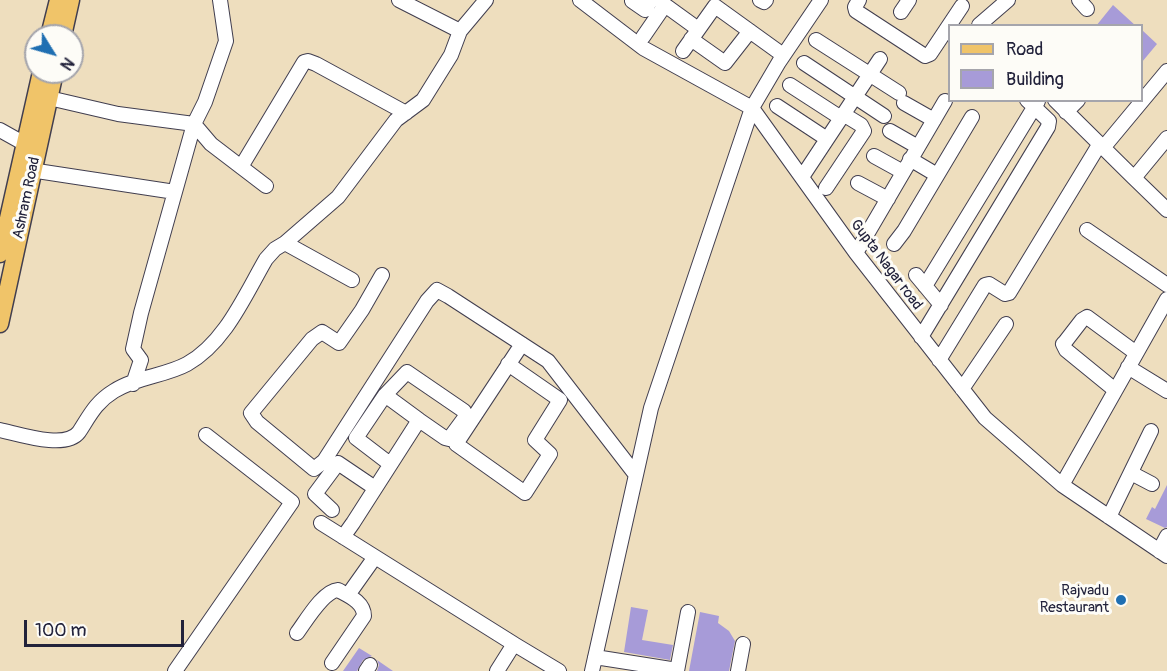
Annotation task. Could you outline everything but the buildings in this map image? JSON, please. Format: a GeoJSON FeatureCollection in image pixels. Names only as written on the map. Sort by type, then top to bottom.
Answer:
{"type":"FeatureCollection","features":[{"type":"Feature","properties":{"kind":"main road"},"geometry":{"type":"LineString","coordinates":[[52,24],[58,0]]}},
{"type":"Feature","properties":{"kind":"main road"},"geometry":{"type":"LineString","coordinates":[[66,24],[71,0]]}},
{"type":"Feature","properties":{"kind":"main road","name":"Ashram Road"},"geometry":{"type":"LineString","coordinates":[[0,324],[26,169],[25,144],[38,84]]}},
{"type":"Feature","properties":{"kind":"main road","name":"Ashram Road"},"geometry":{"type":"LineString","coordinates":[[0,254],[52,84]]}},
{"type":"Feature","properties":{"kind":"street"},"geometry":{"type":"LineString","coordinates":[[133,384],[141,360],[133,349],[141,313],[194,124],[205,102],[226,41],[220,0]]}},
{"type":"Feature","properties":{"kind":"street"},"geometry":{"type":"LineString","coordinates":[[399,0],[460,31]]}},
{"type":"Feature","properties":{"kind":"street"},"geometry":{"type":"LineString","coordinates":[[0,430],[57,442],[77,435],[93,408],[115,390],[187,364],[219,339],[266,259],[338,197],[396,120],[423,100],[451,54],[460,31],[486,0]]}},
{"type":"Feature","properties":{"kind":"street","name":"Gupta Nagar road"},"geometry":{"type":"LineString","coordinates":[[580,0],[643,48],[752,108],[856,253],[986,418],[1062,485],[1163,553]]}},
{"type":"Feature","properties":{"kind":"street"},"geometry":{"type":"LineString","coordinates":[[760,0],[764,2],[766,0]]}},
{"type":"Feature","properties":{"kind":"street"},"geometry":{"type":"LineString","coordinates":[[688,612],[677,670],[594,664],[651,408],[752,108],[783,55],[821,0]]}},
{"type":"Feature","properties":{"kind":"street"},"geometry":{"type":"LineString","coordinates":[[859,0],[855,7],[856,11],[925,56],[930,54],[958,3],[978,24]]}},
{"type":"Feature","properties":{"kind":"street"},"geometry":{"type":"LineString","coordinates":[[980,24],[1008,0]]}},
{"type":"Feature","properties":{"kind":"street"},"geometry":{"type":"LineString","coordinates":[[632,1],[645,10],[658,2]]}},
{"type":"Feature","properties":{"kind":"street"},"geometry":{"type":"LineString","coordinates":[[658,2],[691,40],[725,63],[750,31]]}},
{"type":"Feature","properties":{"kind":"street"},"geometry":{"type":"LineString","coordinates":[[643,37],[658,2]]}},
{"type":"Feature","properties":{"kind":"street"},"geometry":{"type":"LineString","coordinates":[[691,40],[718,4],[783,55]]}},
{"type":"Feature","properties":{"kind":"street"},"geometry":{"type":"LineString","coordinates":[[816,40],[934,120]]}},
{"type":"Feature","properties":{"kind":"street"},"geometry":{"type":"LineString","coordinates":[[802,177],[880,59]]}},
{"type":"Feature","properties":{"kind":"street"},"geometry":{"type":"LineString","coordinates":[[241,167],[304,62],[315,64],[406,112]]}},
{"type":"Feature","properties":{"kind":"street"},"geometry":{"type":"LineString","coordinates":[[804,63],[884,116]]}},
{"type":"Feature","properties":{"kind":"street"},"geometry":{"type":"LineString","coordinates":[[1143,98],[1167,71]]}},
{"type":"Feature","properties":{"kind":"street"},"geometry":{"type":"LineString","coordinates":[[790,85],[861,125],[864,131],[826,188]]}},
{"type":"Feature","properties":{"kind":"street"},"geometry":{"type":"LineString","coordinates":[[49,98],[118,114],[194,124],[211,144],[266,186]]}},
{"type":"Feature","properties":{"kind":"street"},"geometry":{"type":"LineString","coordinates":[[856,253],[945,100]]}},
{"type":"Feature","properties":{"kind":"street"},"geometry":{"type":"LineString","coordinates":[[1057,102],[1167,210]]}},
{"type":"Feature","properties":{"kind":"street"},"geometry":{"type":"LineString","coordinates":[[1066,112],[1076,102]]}},
{"type":"Feature","properties":{"kind":"street"},"geometry":{"type":"LineString","coordinates":[[939,360],[985,285],[989,284],[1005,294],[1009,293],[1101,146],[1140,102]]}},
{"type":"Feature","properties":{"kind":"street"},"geometry":{"type":"LineString","coordinates":[[921,337],[1049,124],[1047,118],[1033,103],[977,202],[925,286]]}},
{"type":"Feature","properties":{"kind":"street"},"geometry":{"type":"LineString","coordinates":[[777,106],[827,139]]}},
{"type":"Feature","properties":{"kind":"street"},"geometry":{"type":"LineString","coordinates":[[894,244],[972,117]]}},
{"type":"Feature","properties":{"kind":"street"},"geometry":{"type":"LineString","coordinates":[[0,130],[25,144]]}},
{"type":"Feature","properties":{"kind":"street"},"geometry":{"type":"LineString","coordinates":[[890,131],[918,147]]}},
{"type":"Feature","properties":{"kind":"street"},"geometry":{"type":"LineString","coordinates":[[1134,178],[1167,138]]}},
{"type":"Feature","properties":{"kind":"street"},"geometry":{"type":"LineString","coordinates":[[874,156],[903,172]]}},
{"type":"Feature","properties":{"kind":"street"},"geometry":{"type":"LineString","coordinates":[[910,159],[938,175]]}},
{"type":"Feature","properties":{"kind":"street"},"geometry":{"type":"LineString","coordinates":[[26,169],[174,192]]}},
{"type":"Feature","properties":{"kind":"street"},"geometry":{"type":"LineString","coordinates":[[858,183],[888,199]]}},
{"type":"Feature","properties":{"kind":"street"},"geometry":{"type":"LineString","coordinates":[[977,202],[995,213]]}},
{"type":"Feature","properties":{"kind":"street"},"geometry":{"type":"LineString","coordinates":[[1087,230],[1167,285]]}},
{"type":"Feature","properties":{"kind":"street"},"geometry":{"type":"LineString","coordinates":[[285,243],[352,280]]}},
{"type":"Feature","properties":{"kind":"street"},"geometry":{"type":"LineString","coordinates":[[382,275],[362,310],[339,342],[321,332],[312,339],[251,413],[258,422],[314,470],[324,461],[427,301],[437,290],[548,361],[636,475]]}},
{"type":"Feature","properties":{"kind":"street"},"geometry":{"type":"LineString","coordinates":[[916,275],[940,305]]}},
{"type":"Feature","properties":{"kind":"street"},"geometry":{"type":"LineString","coordinates":[[1062,485],[1167,299]]}},
{"type":"Feature","properties":{"kind":"street"},"geometry":{"type":"LineString","coordinates":[[1115,390],[1066,350],[1065,342],[1082,320],[1087,318],[1136,353]]}},
{"type":"Feature","properties":{"kind":"street"},"geometry":{"type":"LineString","coordinates":[[962,389],[1006,324]]}},
{"type":"Feature","properties":{"kind":"street"},"geometry":{"type":"LineString","coordinates":[[508,364],[560,400],[535,440],[550,454],[525,493],[456,444],[508,364],[522,344]]}},
{"type":"Feature","properties":{"kind":"street"},"geometry":{"type":"LineString","coordinates":[[1128,367],[1167,391]]}},
{"type":"Feature","properties":{"kind":"street"},"geometry":{"type":"LineString","coordinates":[[385,395],[445,438],[449,439],[466,416],[464,411],[407,372],[385,395],[356,438],[390,464]]}},
{"type":"Feature","properties":{"kind":"street"},"geometry":{"type":"LineString","coordinates":[[343,537],[419,420]]}},
{"type":"Feature","properties":{"kind":"street"},"geometry":{"type":"LineString","coordinates":[[1109,517],[1151,431]]}},
{"type":"Feature","properties":{"kind":"street"},"geometry":{"type":"LineString","coordinates":[[175,671],[292,502],[206,435]]}},
{"type":"Feature","properties":{"kind":"street"},"geometry":{"type":"LineString","coordinates":[[332,510],[315,494],[338,463],[375,488]]}},
{"type":"Feature","properties":{"kind":"street"},"geometry":{"type":"LineString","coordinates":[[1131,473],[1152,484]]}},
{"type":"Feature","properties":{"kind":"street"},"geometry":{"type":"LineString","coordinates":[[321,523],[559,671]]}},
{"type":"Feature","properties":{"kind":"street"},"geometry":{"type":"LineString","coordinates":[[1163,553],[1167,536]]}},
{"type":"Feature","properties":{"kind":"street"},"geometry":{"type":"LineString","coordinates":[[348,595],[375,557]]}},
{"type":"Feature","properties":{"kind":"street"},"geometry":{"type":"LineString","coordinates":[[297,633],[331,591],[338,590],[361,605],[364,616],[332,663]]}},
{"type":"Feature","properties":{"kind":"street"},"geometry":{"type":"LineString","coordinates":[[497,671],[514,644]]}},
{"type":"Feature","properties":{"kind":"street"},"geometry":{"type":"LineString","coordinates":[[738,671],[743,644]]}},
{"type":"Feature","properties":{"kind":"place","name":"Rajvadu Restaurant"},"geometry":{"type":"Point","coordinates":[1121,600]}}]}
